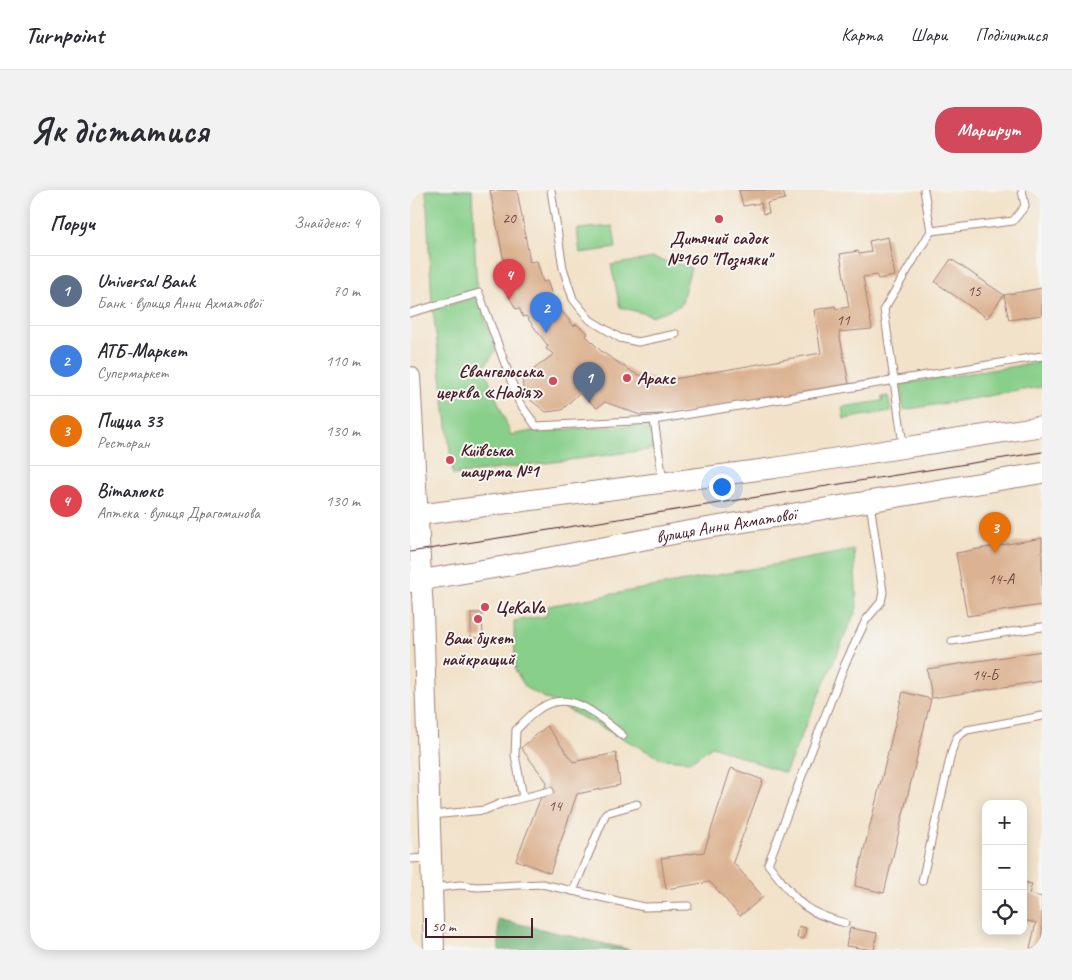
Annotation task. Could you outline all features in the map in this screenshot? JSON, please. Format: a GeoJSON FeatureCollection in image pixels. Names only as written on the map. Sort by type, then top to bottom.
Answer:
{"type":"FeatureCollection","features":[{"type":"Feature","properties":{"kind":"main road"},"geometry":{"type":"LineString","coordinates":[[410,377],[415,581],[429,816],[434,950]]}},
{"type":"Feature","properties":{"kind":"main road"},"geometry":{"type":"LineString","coordinates":[[413,515],[663,483],[1042,426]]}},
{"type":"Feature","properties":{"kind":"main road","name":"вулиця Анни Ахматової"},"geometry":{"type":"LineString","coordinates":[[415,581],[869,501],[1042,473]]}},
{"type":"Feature","properties":{"kind":"lane"},"geometry":{"type":"LineString","coordinates":[[551,190],[563,268],[573,299],[590,320],[620,338],[638,342],[676,334]]}},
{"type":"Feature","properties":{"kind":"lane"},"geometry":{"type":"LineString","coordinates":[[904,448],[884,308],[931,231],[924,190]]}},
{"type":"Feature","properties":{"kind":"lane"},"geometry":{"type":"LineString","coordinates":[[931,231],[1013,221],[1025,206],[1022,190]]}},
{"type":"Feature","properties":{"kind":"lane"},"geometry":{"type":"LineString","coordinates":[[410,313],[479,293],[519,402],[536,426],[654,420],[1042,356]]}},
{"type":"Feature","properties":{"kind":"lane"},"geometry":{"type":"LineString","coordinates":[[654,420],[663,483]]}},
{"type":"Feature","properties":{"kind":"lane"},"geometry":{"type":"LineString","coordinates":[[845,923],[822,917],[801,906],[768,864],[845,664],[866,620],[881,602],[883,592],[869,501]]}},
{"type":"Feature","properties":{"kind":"lane"},"geometry":{"type":"LineString","coordinates":[[952,641],[1042,627]]}},
{"type":"Feature","properties":{"kind":"lane"},"geometry":{"type":"LineString","coordinates":[[523,797],[515,755],[516,730],[540,708],[565,701],[590,708],[623,736]]}},
{"type":"Feature","properties":{"kind":"lane"},"geometry":{"type":"LineString","coordinates":[[922,881],[952,750],[958,737],[967,730],[1042,716]]}},
{"type":"Feature","properties":{"kind":"lane"},"geometry":{"type":"LineString","coordinates":[[429,816],[485,810],[550,790]]}},
{"type":"Feature","properties":{"kind":"lane"},"geometry":{"type":"LineString","coordinates":[[573,891],[606,813],[637,804]]}},
{"type":"Feature","properties":{"kind":"lane"},"geometry":{"type":"LineString","coordinates":[[410,859],[431,858]]}},
{"type":"Feature","properties":{"kind":"lane"},"geometry":{"type":"LineString","coordinates":[[432,888],[460,885],[542,884],[644,907],[688,906]]}},
{"type":"Feature","properties":{"kind":"green space"},"geometry":{"type":"Polygon","coordinates":[[[426,190],[472,190],[477,291],[432,304],[426,190]]]}},
{"type":"Feature","properties":{"kind":"green space"},"geometry":{"type":"Polygon","coordinates":[[[613,226],[616,248],[580,253],[577,229],[613,226]]]}},
{"type":"Feature","properties":{"kind":"green space"},"geometry":{"type":"Polygon","coordinates":[[[653,258],[691,267],[681,305],[653,316],[620,307],[611,265],[653,258]]]}},
{"type":"Feature","properties":{"kind":"green space"},"geometry":{"type":"Polygon","coordinates":[[[477,297],[496,350],[484,367],[511,435],[532,431],[650,425],[654,449],[453,475],[433,310],[477,297]]]}},
{"type":"Feature","properties":{"kind":"green space"},"geometry":{"type":"Polygon","coordinates":[[[1042,362],[1042,387],[904,410],[900,384],[1042,362]]]}},
{"type":"Feature","properties":{"kind":"green space"},"geometry":{"type":"Polygon","coordinates":[[[888,396],[891,411],[844,419],[842,407],[882,401],[882,397],[888,396]]]}},
{"type":"Feature","properties":{"kind":"green space"},"geometry":{"type":"Polygon","coordinates":[[[854,550],[857,608],[785,773],[712,746],[691,761],[662,759],[526,688],[515,670],[514,621],[546,616],[548,606],[854,550]]]}},
{"type":"Feature","properties":{"kind":"green space"},"geometry":{"type":"Polygon","coordinates":[[[498,919],[631,950],[499,950],[498,919]]]}},
{"type":"Feature","properties":{"kind":"building"},"geometry":{"type":"Polygon","coordinates":[[[490,190],[517,190],[530,262],[537,261],[543,282],[547,281],[552,295],[549,296],[574,326],[576,324],[588,333],[586,336],[602,352],[636,374],[663,381],[821,353],[814,310],[835,306],[836,309],[849,307],[840,254],[858,251],[859,254],[871,252],[869,241],[888,237],[895,276],[878,279],[877,275],[863,277],[872,329],[839,332],[849,384],[685,413],[640,415],[605,402],[597,408],[579,393],[562,410],[546,412],[524,395],[522,378],[554,354],[546,349],[548,346],[526,316],[523,317],[519,308],[516,309],[508,295],[511,293],[507,285],[511,284],[504,262],[490,190]]]}},
{"type":"Feature","properties":{"kind":"building"},"geometry":{"type":"Polygon","coordinates":[[[739,190],[783,190],[785,199],[767,203],[769,213],[763,214],[761,203],[743,206],[739,190]]]}},
{"type":"Feature","properties":{"kind":"building"},"geometry":{"type":"Polygon","coordinates":[[[951,259],[1004,295],[987,318],[935,282],[951,259]]]}},
{"type":"Feature","properties":{"kind":"building"},"geometry":{"type":"Polygon","coordinates":[[[1042,288],[1042,315],[1009,320],[1004,295],[1042,288]]]}},
{"type":"Feature","properties":{"kind":"building"},"geometry":{"type":"Polygon","coordinates":[[[1042,538],[1042,605],[967,616],[956,553],[1042,538]]]}},
{"type":"Feature","properties":{"kind":"building"},"geometry":{"type":"Polygon","coordinates":[[[471,613],[482,613],[483,638],[471,638],[471,613]]]}},
{"type":"Feature","properties":{"kind":"building"},"geometry":{"type":"Polygon","coordinates":[[[1042,651],[1042,681],[932,698],[927,669],[1042,651]]]}},
{"type":"Feature","properties":{"kind":"building"},"geometry":{"type":"Polygon","coordinates":[[[903,692],[931,699],[884,893],[855,886],[903,692]]]}},
{"type":"Feature","properties":{"kind":"building"},"geometry":{"type":"Polygon","coordinates":[[[547,726],[573,762],[616,753],[620,785],[577,794],[550,873],[516,860],[547,782],[521,748],[547,726]]]}},
{"type":"Feature","properties":{"kind":"building"},"geometry":{"type":"Polygon","coordinates":[[[731,768],[763,780],[733,862],[763,897],[740,916],[710,882],[666,889],[661,858],[704,852],[731,768]]]}},
{"type":"Feature","properties":{"kind":"building"},"geometry":{"type":"Polygon","coordinates":[[[1027,883],[1032,884],[1029,894],[1042,897],[1042,950],[1030,948],[1036,923],[1027,921],[1027,883]]]}},
{"type":"Feature","properties":{"kind":"building"},"geometry":{"type":"Polygon","coordinates":[[[799,926],[806,928],[804,939],[797,938],[799,926]]]}},
{"type":"Feature","properties":{"kind":"building"},"geometry":{"type":"Polygon","coordinates":[[[850,928],[877,933],[874,950],[846,946],[850,928]]]}},
{"type":"Feature","properties":{"kind":"tram line"},"geometry":{"type":"LineString","coordinates":[[410,552],[1042,452]]}},
{"type":"Feature","properties":{"kind":"place","name":"Дитячий садок №160 \"Позняки\""},"geometry":{"type":"Point","coordinates":[719,219]}},
{"type":"Feature","properties":{"kind":"place","name":"Віталюкс"},"geometry":{"type":"Point","coordinates":[509,300]}},
{"type":"Feature","properties":{"kind":"place","name":"АТБ-Маркет"},"geometry":{"type":"Point","coordinates":[546,333]}},
{"type":"Feature","properties":{"kind":"place","name":"Аракс"},"geometry":{"type":"Point","coordinates":[627,378]}},
{"type":"Feature","properties":{"kind":"place","name":"Євангельська церква «Надія»"},"geometry":{"type":"Point","coordinates":[553,381]}},
{"type":"Feature","properties":{"kind":"place","name":"Universal Bank"},"geometry":{"type":"Point","coordinates":[589,403]}},
{"type":"Feature","properties":{"kind":"place","name":"Київська шаурма №1"},"geometry":{"type":"Point","coordinates":[450,460]}},
{"type":"Feature","properties":{"kind":"place","name":"Пицца 33"},"geometry":{"type":"Point","coordinates":[995,553]}},
{"type":"Feature","properties":{"kind":"place","name":"ЦеKaVa"},"geometry":{"type":"Point","coordinates":[485,607]}},
{"type":"Feature","properties":{"kind":"place","name":"Ваш букет найкращий"},"geometry":{"type":"Point","coordinates":[478,619]}}]}
